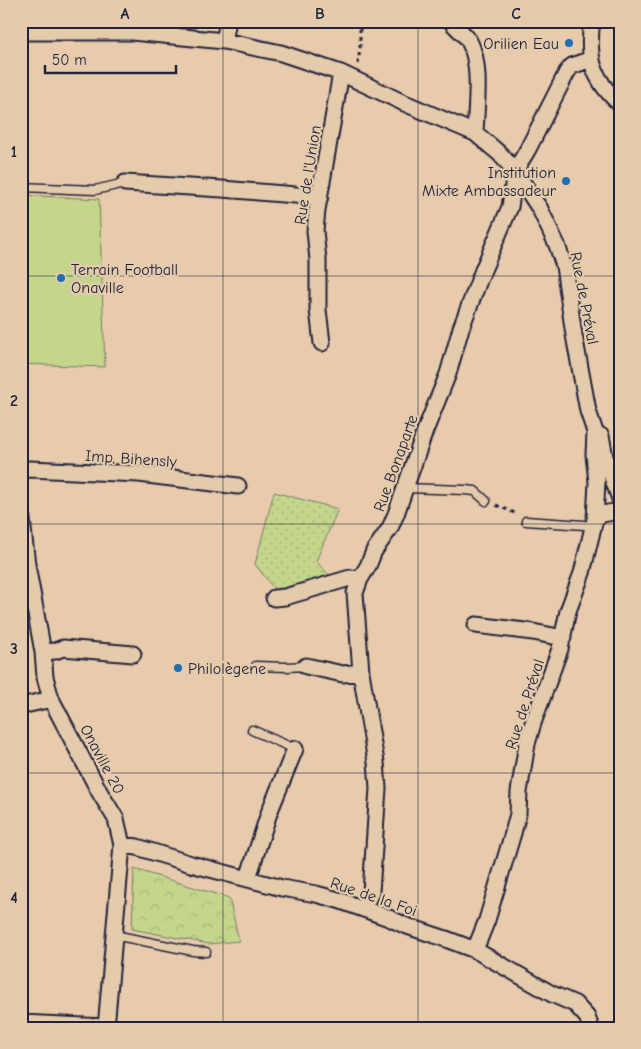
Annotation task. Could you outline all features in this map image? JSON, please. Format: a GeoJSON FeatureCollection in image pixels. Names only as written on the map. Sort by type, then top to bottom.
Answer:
{"type":"FeatureCollection","features":[{"type":"Feature","properties":{"kind":"street"},"geometry":{"type":"LineString","coordinates":[[224,40],[228,21]]}},
{"type":"Feature","properties":{"kind":"street"},"geometry":{"type":"LineString","coordinates":[[451,21],[468,39],[475,52],[475,133]]}},
{"type":"Feature","properties":{"kind":"street"},"geometry":{"type":"LineString","coordinates":[[592,21],[589,38],[591,60],[596,75],[606,92],[620,104]]}},
{"type":"Feature","properties":{"kind":"street","name":"Rue de Préval"},"geometry":{"type":"LineString","coordinates":[[21,32],[132,32],[224,40],[281,53],[342,73],[475,133],[500,154],[515,171],[540,209],[557,245],[564,266],[588,410],[595,432],[594,455],[597,482],[595,517],[582,573],[568,611],[563,638],[533,723],[520,783],[518,814],[487,920],[475,950]]}},
{"type":"Feature","properties":{"kind":"street","name":"Rue Bonaparte"},"geometry":{"type":"LineString","coordinates":[[363,909],[371,892],[378,788],[376,762],[362,672],[355,593],[374,551],[390,528],[448,374],[464,320],[510,207],[515,171],[567,72],[572,66],[591,60]]}},
{"type":"Feature","properties":{"kind":"street","name":"Rue de l'Union"},"geometry":{"type":"LineString","coordinates":[[322,344],[318,310],[318,260],[315,231],[317,210],[342,73]]}},
{"type":"Feature","properties":{"kind":"street"},"geometry":{"type":"LineString","coordinates":[[125,182],[320,197]]}},
{"type":"Feature","properties":{"kind":"street"},"geometry":{"type":"LineString","coordinates":[[595,432],[602,437],[605,457],[620,500],[601,500],[595,517]]}},
{"type":"Feature","properties":{"kind":"street","name":"Imp. Bihensly"},"geometry":{"type":"LineString","coordinates":[[21,470],[139,474],[238,486]]}},
{"type":"Feature","properties":{"kind":"street","name":"Onaville 20"},"geometry":{"type":"LineString","coordinates":[[21,510],[27,565],[50,699],[116,819],[122,845],[106,1027]]}},
{"type":"Feature","properties":{"kind":"street"},"geometry":{"type":"LineString","coordinates":[[595,517],[620,511]]}},
{"type":"Feature","properties":{"kind":"street"},"geometry":{"type":"LineString","coordinates":[[274,598],[285,597],[350,578],[360,579]]}},
{"type":"Feature","properties":{"kind":"street"},"geometry":{"type":"LineString","coordinates":[[476,625],[533,632],[563,638]]}},
{"type":"Feature","properties":{"kind":"street"},"geometry":{"type":"LineString","coordinates":[[43,652],[63,648],[133,654]]}},
{"type":"Feature","properties":{"kind":"street"},"geometry":{"type":"LineString","coordinates":[[306,666],[343,674],[362,672]]}},
{"type":"Feature","properties":{"kind":"street"},"geometry":{"type":"LineString","coordinates":[[21,706],[50,699]]}},
{"type":"Feature","properties":{"kind":"street"},"geometry":{"type":"LineString","coordinates":[[248,878],[295,749]]}},
{"type":"Feature","properties":{"kind":"street","name":"Rue de la Foi"},"geometry":{"type":"LineString","coordinates":[[122,845],[137,847],[191,864],[282,888],[316,894],[389,918],[475,950],[552,994],[575,1004],[587,1017],[591,1028]]}},
{"type":"Feature","properties":{"kind":"street"},"geometry":{"type":"LineString","coordinates":[[21,1023],[106,1027]]}},
{"type":"Feature","properties":{"kind":"lane"},"geometry":{"type":"LineString","coordinates":[[21,187],[95,190],[125,182]]}},
{"type":"Feature","properties":{"kind":"lane"},"geometry":{"type":"LineString","coordinates":[[405,488],[475,491],[486,501]]}},
{"type":"Feature","properties":{"kind":"lane"},"geometry":{"type":"LineString","coordinates":[[526,521],[584,524],[595,517]]}},
{"type":"Feature","properties":{"kind":"lane"},"geometry":{"type":"LineString","coordinates":[[256,666],[306,666]]}},
{"type":"Feature","properties":{"kind":"lane"},"geometry":{"type":"LineString","coordinates":[[252,730],[295,749]]}},
{"type":"Feature","properties":{"kind":"lane"},"geometry":{"type":"LineString","coordinates":[[114,935],[206,952]]}},
{"type":"Feature","properties":{"kind":"path"},"geometry":{"type":"LineString","coordinates":[[356,80],[360,48],[360,21]]}},
{"type":"Feature","properties":{"kind":"path"},"geometry":{"type":"LineString","coordinates":[[486,501],[514,512],[526,521]]}},
{"type":"Feature","properties":{"kind":"green space","name":"Terrain Football Onaville"},"geometry":{"type":"Polygon","coordinates":[[[21,195],[99,199],[105,367],[22,364],[21,195]]]}},
{"type":"Feature","properties":{"kind":"green space"},"geometry":{"type":"Polygon","coordinates":[[[274,492],[338,509],[316,561],[329,575],[275,590],[255,564],[274,492]]]}},
{"type":"Feature","properties":{"kind":"green space"},"geometry":{"type":"Polygon","coordinates":[[[134,869],[229,898],[239,941],[209,944],[132,929],[134,869]]]}},
{"type":"Feature","properties":{"kind":"place","name":"Orilien Eau"},"geometry":{"type":"Point","coordinates":[569,43]}},
{"type":"Feature","properties":{"kind":"place","name":"Institution Mixte Ambassadeur"},"geometry":{"type":"Point","coordinates":[566,181]}},
{"type":"Feature","properties":{"kind":"place","name":"Terrain Football Onaville"},"geometry":{"type":"Point","coordinates":[61,278]}},
{"type":"Feature","properties":{"kind":"place","name":"Philolègene"},"geometry":{"type":"Point","coordinates":[178,668]}}]}
